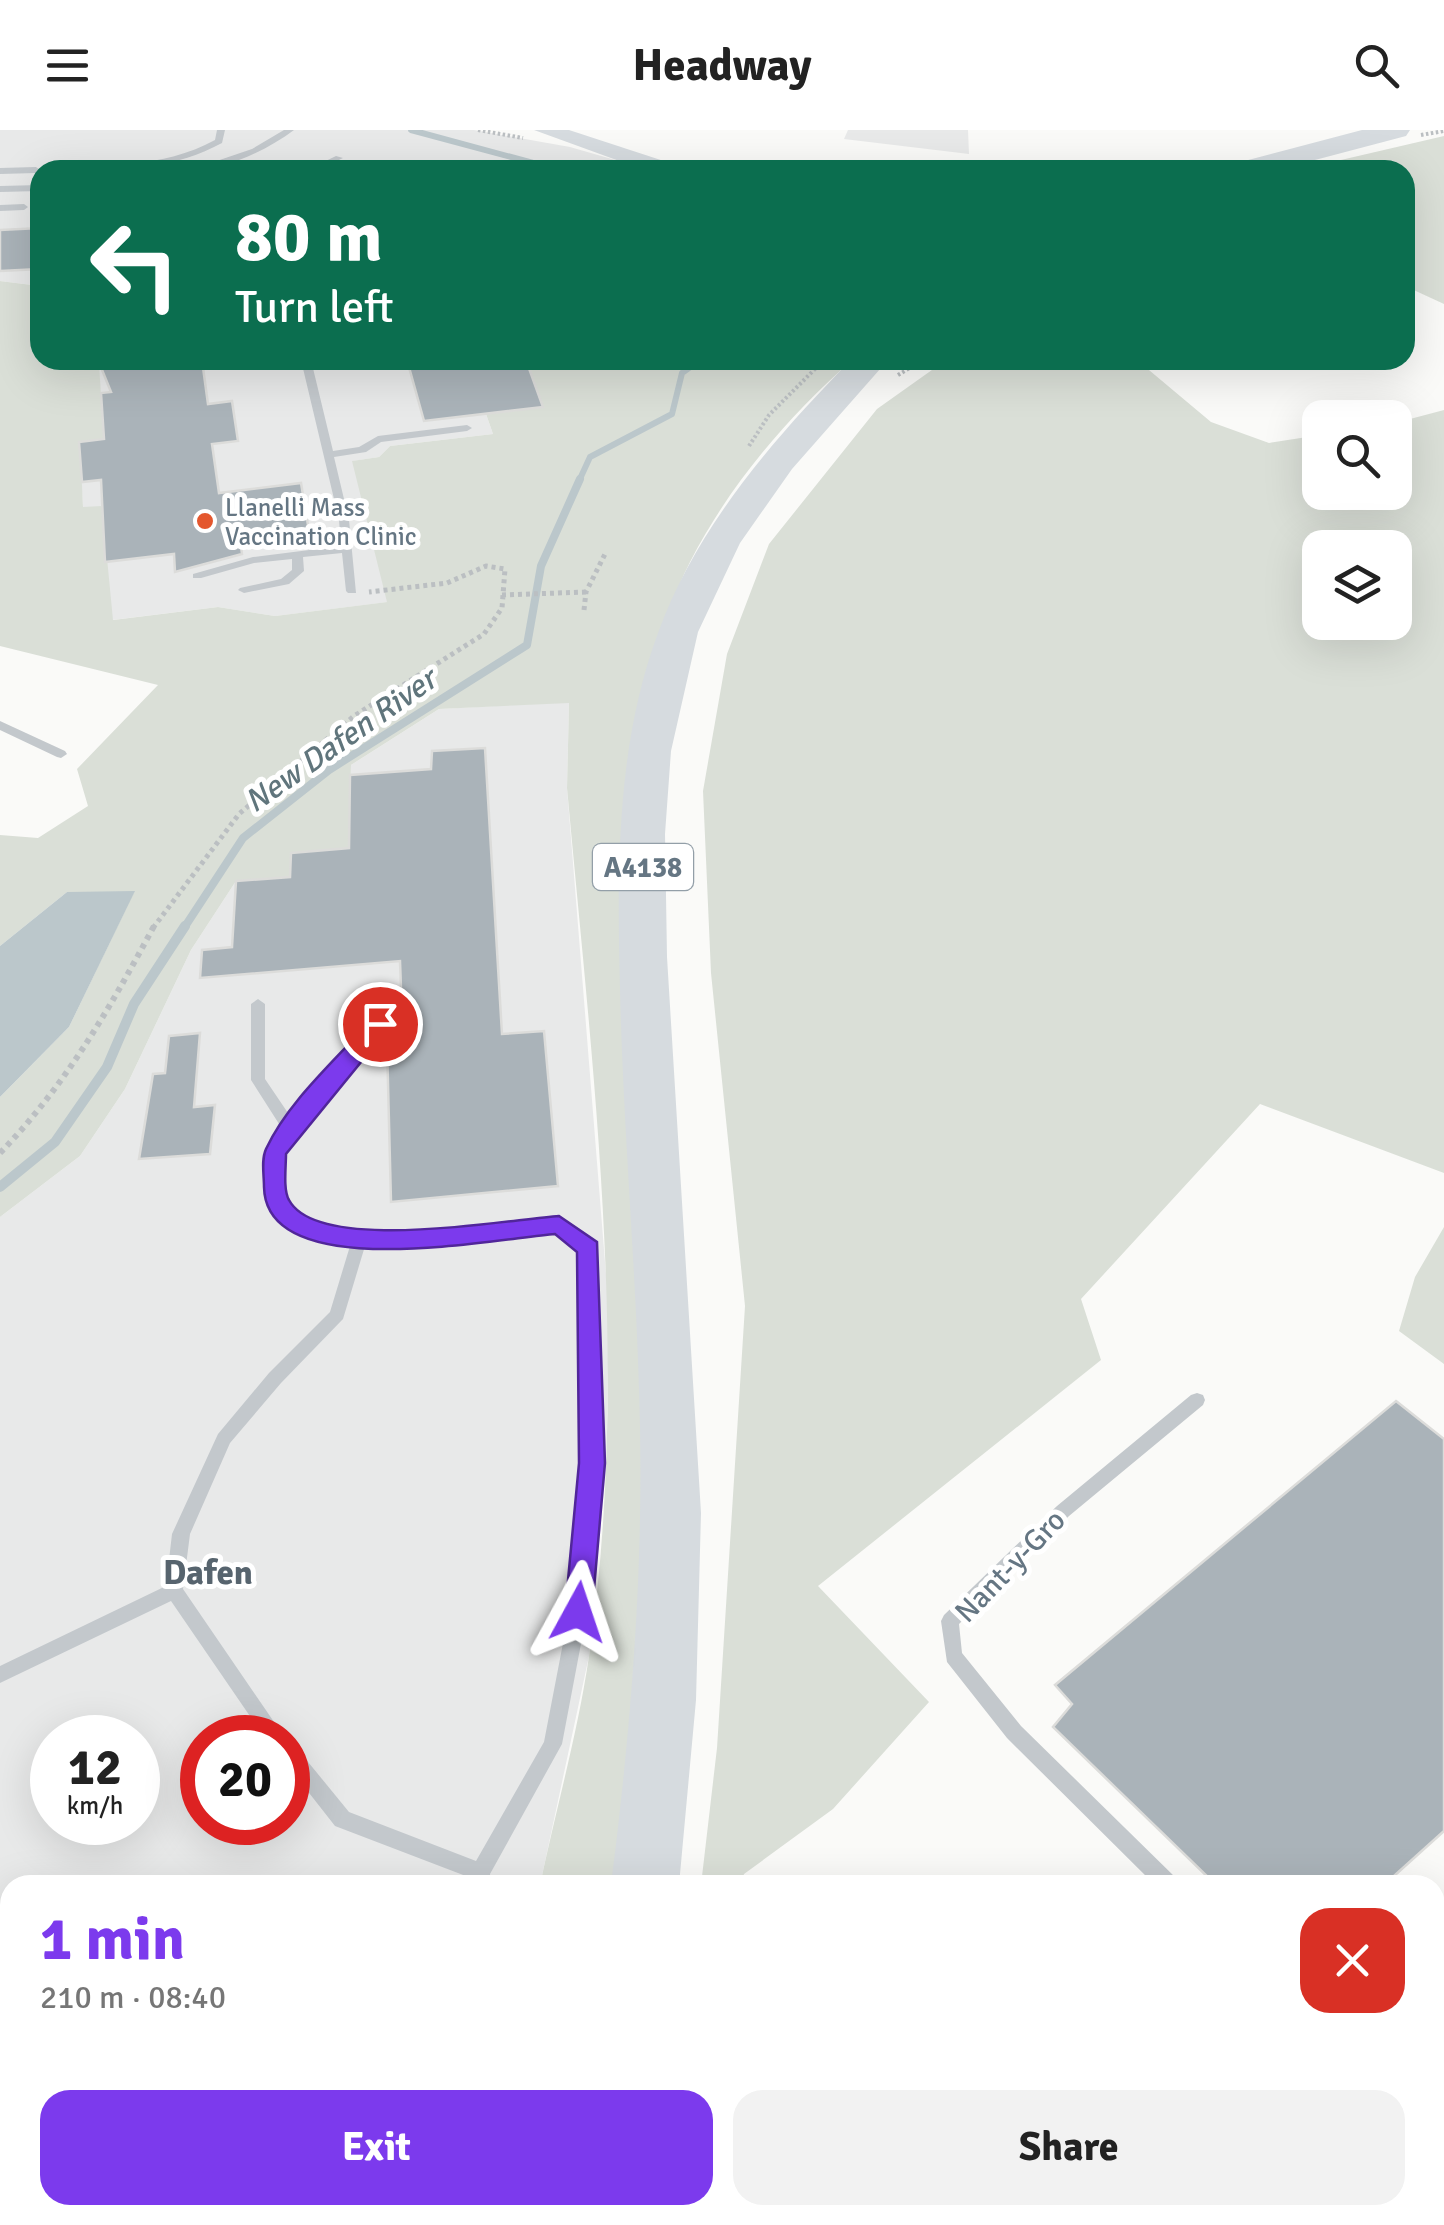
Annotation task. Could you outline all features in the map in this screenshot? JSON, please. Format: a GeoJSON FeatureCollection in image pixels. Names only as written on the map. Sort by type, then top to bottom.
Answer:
{"type":"FeatureCollection","features":[{"type":"Feature","properties":{"kind":"highway"},"geometry":{"type":"LineString","coordinates":[[1281,160],[1396,130]]}},
{"type":"Feature","properties":{"kind":"highway","name":"A4138"},"geometry":{"type":"LineString","coordinates":[[645,1875],[657,1791],[669,1570],[668,1394],[646,1086],[642,932],[642,844],[652,746],[662,686],[678,630],[714,557],[768,473],[878,374]]}},
{"type":"Feature","properties":{"kind":"main road"},"geometry":{"type":"LineString","coordinates":[[523,130],[558,142],[600,148]]}},
{"type":"Feature","properties":{"kind":"main road"},"geometry":{"type":"LineString","coordinates":[[546,130],[637,160]]}},
{"type":"Feature","properties":{"kind":"lane"},"geometry":{"type":"LineString","coordinates":[[173,160],[206,150],[220,141],[220,130]]}},
{"type":"Feature","properties":{"kind":"lane"},"geometry":{"type":"LineString","coordinates":[[227,160],[254,152],[290,130]]}},
{"type":"Feature","properties":{"kind":"lane"},"geometry":{"type":"LineString","coordinates":[[334,160],[339,158]]}},
{"type":"Feature","properties":{"kind":"lane"},"geometry":{"type":"LineString","coordinates":[[0,171],[30,170]]}},
{"type":"Feature","properties":{"kind":"lane"},"geometry":{"type":"LineString","coordinates":[[0,190],[30,188]]}},
{"type":"Feature","properties":{"kind":"lane"},"geometry":{"type":"LineString","coordinates":[[0,208],[24,207]]}},
{"type":"Feature","properties":{"kind":"lane"},"geometry":{"type":"LineString","coordinates":[[309,370],[344,520],[344,549],[352,591]]}},
{"type":"Feature","properties":{"kind":"lane"},"geometry":{"type":"LineString","coordinates":[[330,454],[362,450],[378,440],[466,428]]}},
{"type":"Feature","properties":{"kind":"lane"},"geometry":{"type":"LineString","coordinates":[[197,576],[253,560],[344,549]]}},
{"type":"Feature","properties":{"kind":"lane"},"geometry":{"type":"LineString","coordinates":[[244,590],[285,582],[298,571],[297,555]]}},
{"type":"Feature","properties":{"kind":"lane"},"geometry":{"type":"LineString","coordinates":[[0,726],[61,754]]}},
{"type":"Feature","properties":{"kind":"lane"},"geometry":{"type":"LineString","coordinates":[[258,1004],[258,1080],[290,1128]]}},
{"type":"Feature","properties":{"kind":"lane"},"geometry":{"type":"LineString","coordinates":[[380,1024],[290,1128],[274,1154],[276,1201],[301,1229],[359,1242],[559,1224],[588,1248],[592,1463],[578,1612],[553,1744],[482,1875]]}},
{"type":"Feature","properties":{"kind":"lane"},"geometry":{"type":"LineString","coordinates":[[260,1715],[174,1591],[181,1534],[224,1439],[275,1378],[337,1315],[359,1242]]}},
{"type":"Feature","properties":{"kind":"lane","name":"Nant-y-Gro"},"geometry":{"type":"LineString","coordinates":[[1159,1875],[1014,1732],[953,1656],[950,1621],[1062,1511],[1197,1400]]}},
{"type":"Feature","properties":{"kind":"lane"},"geometry":{"type":"LineString","coordinates":[[0,1675],[174,1591]]}},
{"type":"Feature","properties":{"kind":"lane"},"geometry":{"type":"LineString","coordinates":[[310,1780],[342,1820],[473,1875]]}},
{"type":"Feature","properties":{"kind":"path"},"geometry":{"type":"LineString","coordinates":[[584,610],[586,592],[606,552]]}},
{"type":"Feature","properties":{"kind":"path"},"geometry":{"type":"LineString","coordinates":[[0,1153],[37,1116],[95,1034],[159,916],[239,814],[354,716],[484,634],[502,608],[506,569],[486,566],[447,583],[414,590],[352,591]]}},
{"type":"Feature","properties":{"kind":"path"},"geometry":{"type":"LineString","coordinates":[[502,596],[586,592]]}},
{"type":"Feature","properties":{"kind":"shaded area"},"geometry":{"type":"Polygon","coordinates":[[[0,130],[474,130],[570,147],[615,160],[30,160],[30,285],[0,281],[0,130]]]}},
{"type":"Feature","properties":{"kind":"shaded area"},"geometry":{"type":"Polygon","coordinates":[[[848,130],[968,130],[969,154],[844,139],[848,130]]]}},
{"type":"Feature","properties":{"kind":"shaded area"},"geometry":{"type":"Polygon","coordinates":[[[1444,136],[1444,304],[1415,291],[1415,160],[1341,160],[1444,136]]]}},
{"type":"Feature","properties":{"kind":"shaded area"},"geometry":{"type":"Polygon","coordinates":[[[0,281],[30,285],[30,370],[99,370],[104,439],[80,443],[83,507],[102,506],[113,620],[218,607],[275,616],[387,602],[352,461],[379,457],[390,446],[493,434],[486,414],[542,407],[529,370],[842,370],[783,429],[723,506],[684,574],[651,662],[643,1565],[617,1875],[542,1875],[589,1656],[601,1548],[607,1439],[604,1222],[567,788],[569,703],[439,709],[351,765],[349,848],[292,853],[290,877],[236,881],[191,950],[125,1089],[80,1156],[0,1217],[0,1097],[69,1027],[134,892],[67,892],[0,946],[0,835],[38,838],[88,806],[77,769],[158,685],[0,646],[0,281]]]}},
{"type":"Feature","properties":{"kind":"shaded area"},"geometry":{"type":"Polygon","coordinates":[[[99,370],[530,370],[543,407],[486,414],[493,434],[390,446],[379,457],[353,461],[388,602],[275,616],[218,607],[112,620],[102,507],[83,508],[79,442],[104,439],[99,370]]]}},
{"type":"Feature","properties":{"kind":"shaded area"},"geometry":{"type":"Polygon","coordinates":[[[932,370],[1149,370],[1211,422],[1269,443],[1302,438],[1302,510],[1412,510],[1412,418],[1444,410],[1444,1173],[1260,1104],[1081,1299],[1101,1360],[818,1586],[929,1702],[833,1809],[744,1875],[702,1875],[717,1748],[745,1306],[711,973],[703,791],[727,654],[769,544],[877,409],[932,370]]]}},
{"type":"Feature","properties":{"kind":"shaded area"},"geometry":{"type":"Polygon","coordinates":[[[569,702],[567,788],[609,1312],[606,1465],[589,1656],[542,1875],[0,1875],[0,1217],[80,1156],[125,1089],[191,950],[236,881],[291,853],[349,847],[351,765],[439,709],[569,702]]]}},
{"type":"Feature","properties":{"kind":"shaded area"},"geometry":{"type":"Polygon","coordinates":[[[135,891],[69,1027],[0,1097],[0,946],[67,892],[135,891]]]}},
{"type":"Feature","properties":{"kind":"shaded area"},"geometry":{"type":"Polygon","coordinates":[[[1444,1227],[1444,1364],[1399,1331],[1415,1277],[1444,1227]]]}},
{"type":"Feature","properties":{"kind":"building"},"geometry":{"type":"Polygon","coordinates":[[[30,228],[30,270],[0,271],[0,230],[30,228]]]}},
{"type":"Feature","properties":{"kind":"building"},"geometry":{"type":"Polygon","coordinates":[[[102,370],[203,370],[208,404],[232,401],[238,441],[212,444],[219,493],[301,483],[310,537],[241,546],[242,554],[175,572],[174,554],[105,562],[101,480],[82,482],[79,442],[104,439],[101,393],[111,392],[102,370]]]}},
{"type":"Feature","properties":{"kind":"building"},"geometry":{"type":"Polygon","coordinates":[[[410,370],[530,370],[543,407],[424,421],[410,370]]]}},
{"type":"Feature","properties":{"kind":"building"},"geometry":{"type":"Polygon","coordinates":[[[485,748],[502,1034],[544,1031],[558,1186],[391,1202],[387,1044],[403,1042],[400,961],[200,978],[202,950],[232,947],[236,881],[290,877],[291,853],[349,848],[350,775],[431,769],[432,751],[485,748]]]}},
{"type":"Feature","properties":{"kind":"building"},"geometry":{"type":"Polygon","coordinates":[[[200,1033],[194,1107],[215,1105],[210,1154],[139,1159],[153,1074],[165,1073],[169,1036],[200,1033]]]}},
{"type":"Feature","properties":{"kind":"building"},"geometry":{"type":"Polygon","coordinates":[[[1396,1401],[1444,1439],[1444,1831],[1395,1875],[1206,1875],[1053,1727],[1072,1704],[1055,1685],[1396,1401]]]}},
{"type":"Feature","properties":{"kind":"waterway","name":"New Dafen River"},"geometry":{"type":"LineString","coordinates":[[411,130],[522,160]]}},
{"type":"Feature","properties":{"kind":"waterway","name":"New Dafen River"},"geometry":{"type":"LineString","coordinates":[[579,481],[590,457],[672,414],[682,373],[686,370]]}},
{"type":"Feature","properties":{"kind":"waterway","name":"New Dafen River"},"geometry":{"type":"LineString","coordinates":[[184,928],[243,838],[329,770],[527,645],[541,566],[580,479]]}},
{"type":"Feature","properties":{"kind":"waterway","name":"New Dafen River"},"geometry":{"type":"LineString","coordinates":[[0,1187],[55,1142],[107,1067],[134,1004],[185,926]]}},
{"type":"Feature","properties":{"kind":"place","name":"Llanelli Mass Vaccination Clinic"},"geometry":{"type":"Point","coordinates":[205,521]}},
{"type":"Feature","properties":{"kind":"district","name":"Dafen"},"geometry":{"type":"Point","coordinates":[208,1572]}},
{"type":"Feature","properties":{"kind":"route"},"geometry":{"type":"LineString","coordinates":[[380,1024],[290,1128],[274,1154],[276,1201],[301,1229],[359,1242],[559,1224],[577,1234],[588,1248],[592,1463],[578,1612]]}}]}
